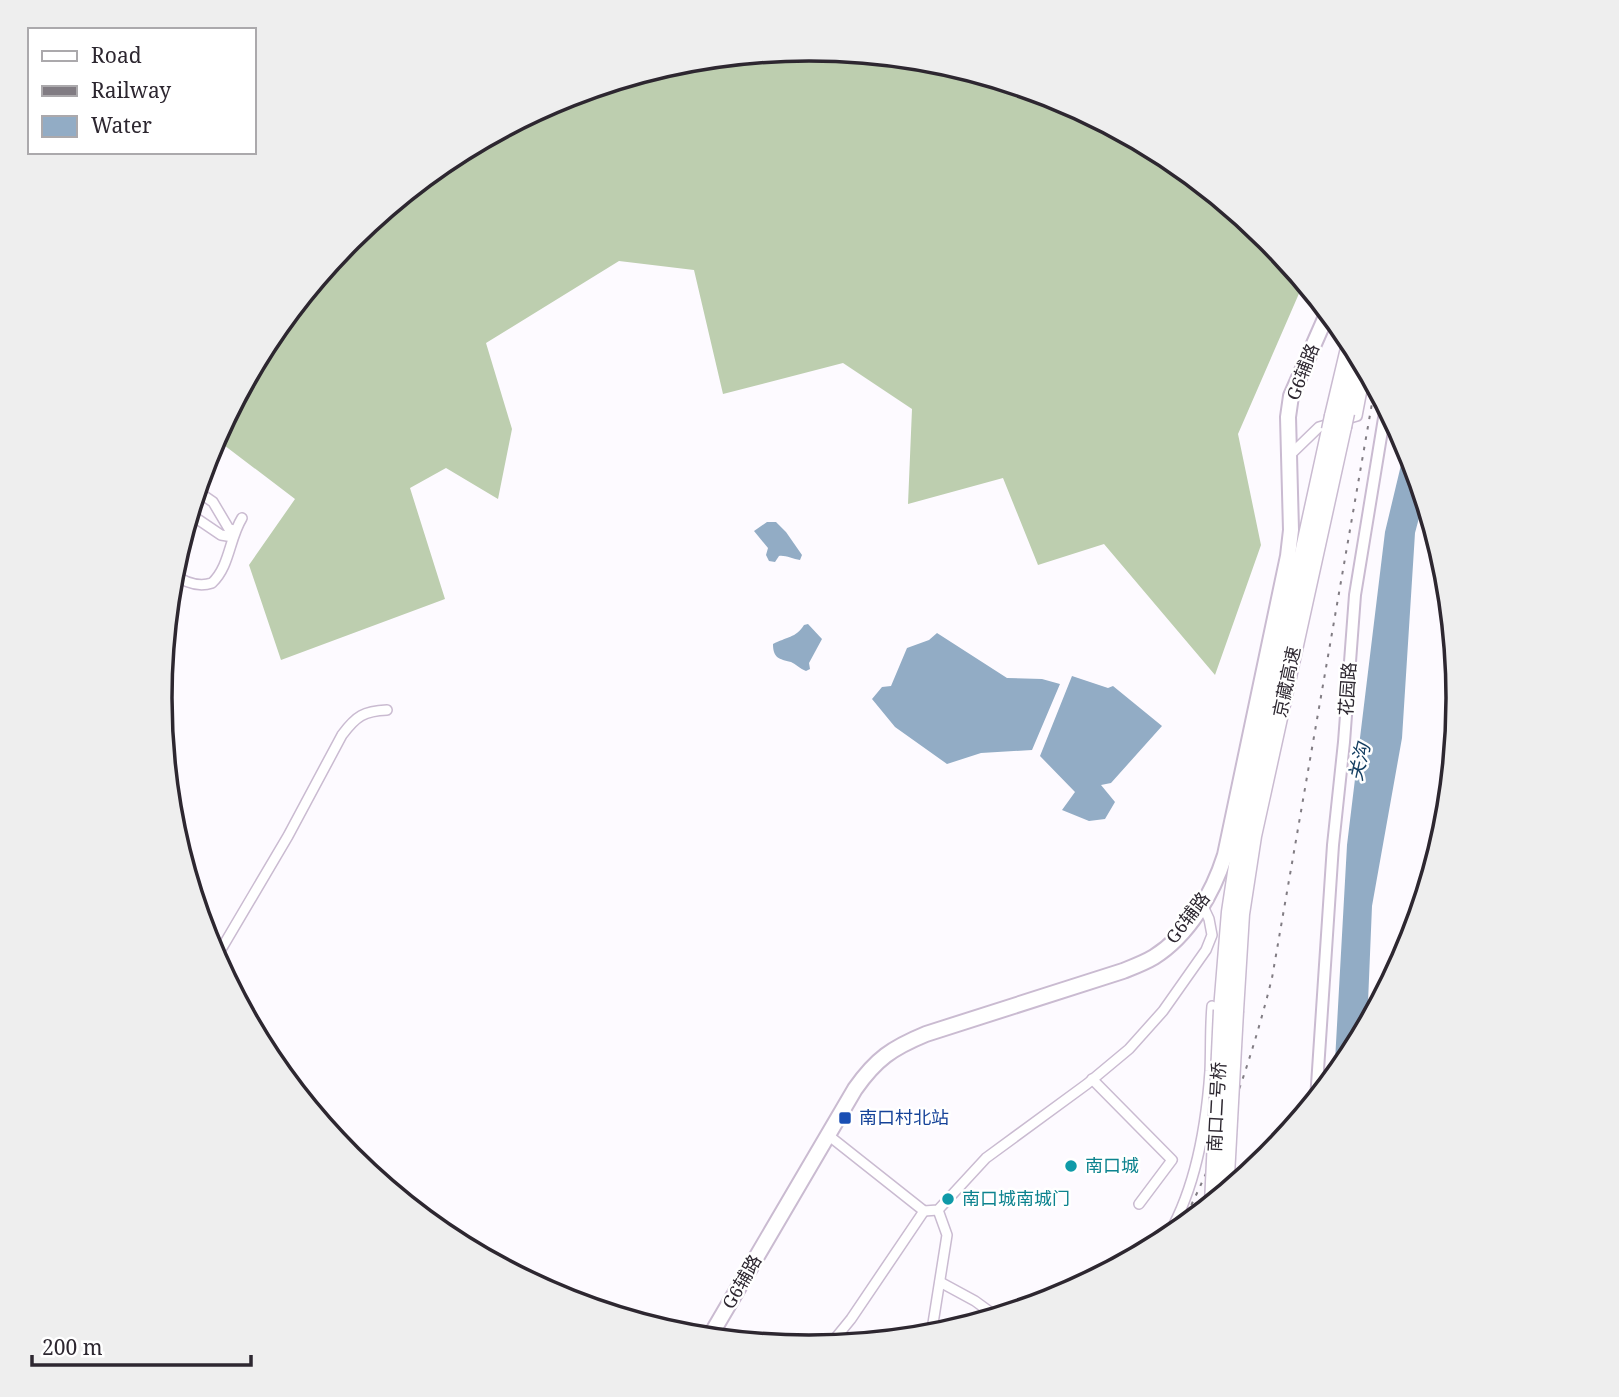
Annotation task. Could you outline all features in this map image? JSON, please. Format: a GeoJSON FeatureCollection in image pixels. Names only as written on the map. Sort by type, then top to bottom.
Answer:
{"type":"FeatureCollection","features":[{"type":"Feature","properties":{"kind":"highway"},"geometry":{"type":"LineString","coordinates":[[1223,1009],[1230,912],[1242,833],[1338,421],[1348,359]]}},
{"type":"Feature","properties":{"kind":"highway"},"geometry":{"type":"LineString","coordinates":[[1338,421],[1355,370]]}},
{"type":"Feature","properties":{"kind":"highway","name":"南口二号桥"},"geometry":{"type":"LineString","coordinates":[[1223,1009],[1225,1182]]}},
{"type":"Feature","properties":{"kind":"highway","name":"南口二号桥"},"geometry":{"type":"LineString","coordinates":[[1214,1191],[1223,1009]]}},
{"type":"Feature","properties":{"kind":"main road","name":"G6辅路"},"geometry":{"type":"LineString","coordinates":[[715,1328],[867,1072],[889,1051],[926,1034],[1123,971],[1152,959],[1176,938],[1202,904],[1218,876],[1225,855],[1284,580],[1291,530],[1288,417],[1291,397],[1323,323]]}},
{"type":"Feature","properties":{"kind":"street"},"geometry":{"type":"LineString","coordinates":[[1289,456],[1319,427],[1357,416],[1363,384]]}},
{"type":"Feature","properties":{"kind":"street","name":"花园路"},"geometry":{"type":"LineString","coordinates":[[1317,1083],[1333,845],[1355,595],[1383,422]]}},
{"type":"Feature","properties":{"kind":"street"},"geometry":{"type":"LineString","coordinates":[[205,497],[213,502],[233,534]]}},
{"type":"Feature","properties":{"kind":"street"},"geometry":{"type":"LineString","coordinates":[[183,581],[193,584],[212,583],[222,572],[233,534],[242,519]]}},
{"type":"Feature","properties":{"kind":"street"},"geometry":{"type":"LineString","coordinates":[[198,520],[221,535],[233,534]]}},
{"type":"Feature","properties":{"kind":"street"},"geometry":{"type":"LineString","coordinates":[[223,945],[288,836],[342,735],[353,720],[370,711],[387,710]]}},
{"type":"Feature","properties":{"kind":"street"},"geometry":{"type":"LineString","coordinates":[[828,1135],[924,1211],[938,1210],[986,1158],[1129,1049],[1163,1011],[1206,950],[1212,935],[1202,904]]}},
{"type":"Feature","properties":{"kind":"street"},"geometry":{"type":"LineString","coordinates":[[1177,1218],[1196,1169],[1210,1073],[1223,1009]]}},
{"type":"Feature","properties":{"kind":"street"},"geometry":{"type":"LineString","coordinates":[[1092,1079],[1172,1160],[1139,1203]]}},
{"type":"Feature","properties":{"kind":"street"},"geometry":{"type":"LineString","coordinates":[[933,1324],[947,1235],[938,1210]]}},
{"type":"Feature","properties":{"kind":"street"},"geometry":{"type":"LineString","coordinates":[[838,1335],[924,1211]]}},
{"type":"Feature","properties":{"kind":"street"},"geometry":{"type":"LineString","coordinates":[[940,1282],[987,1310]]}},
{"type":"Feature","properties":{"kind":"green space"},"geometry":{"type":"Polygon","coordinates":[[[768,63],[851,63],[934,73],[1014,95],[1091,127],[1164,169],[1230,219],[1300,292],[1238,434],[1261,545],[1215,675],[1104,544],[1038,565],[1003,478],[908,504],[912,409],[843,363],[723,394],[694,270],[619,261],[486,343],[512,429],[498,499],[446,468],[410,488],[445,599],[281,660],[249,565],[295,499],[225,446],[238,417],[280,344],[330,278],[389,219],[455,169],[491,147],[528,127],[605,95],[685,73],[768,63]]]}},
{"type":"Feature","properties":{"kind":"water","name":"关沟"},"geometry":{"type":"Polygon","coordinates":[[[1401,464],[1420,516],[1415,533],[1402,738],[1372,906],[1368,1004],[1335,1058],[1347,845],[1385,532],[1401,464]]]}},
{"type":"Feature","properties":{"kind":"water"},"geometry":{"type":"Polygon","coordinates":[[[767,522],[776,522],[786,532],[802,555],[800,560],[779,556],[775,562],[769,561],[766,555],[768,548],[754,531],[767,522]]]}},
{"type":"Feature","properties":{"kind":"water"},"geometry":{"type":"Polygon","coordinates":[[[808,624],[822,639],[809,663],[810,669],[806,671],[778,657],[773,644],[794,635],[808,624]]]}},
{"type":"Feature","properties":{"kind":"water"},"geometry":{"type":"Polygon","coordinates":[[[937,633],[1007,678],[1042,679],[1060,684],[1032,750],[981,753],[947,764],[895,727],[872,699],[882,687],[891,686],[907,648],[929,640],[937,633]]]}},
{"type":"Feature","properties":{"kind":"water"},"geometry":{"type":"Polygon","coordinates":[[[1072,676],[1108,688],[1113,686],[1162,726],[1111,783],[1101,785],[1115,802],[1105,819],[1089,821],[1062,810],[1075,792],[1040,756],[1072,676]]]}},
{"type":"Feature","properties":{"kind":"railway"},"geometry":{"type":"LineString","coordinates":[[1189,1210],[1232,1108],[1254,1044],[1272,978],[1372,401]]}},
{"type":"Feature","properties":{"kind":"place","name":"南口村北站"},"geometry":{"type":"Point","coordinates":[845,1118]}},
{"type":"Feature","properties":{"kind":"place","name":"南口城"},"geometry":{"type":"Point","coordinates":[1071,1166]}},
{"type":"Feature","properties":{"kind":"place","name":"南口城南城门"},"geometry":{"type":"Point","coordinates":[948,1199]}}]}
